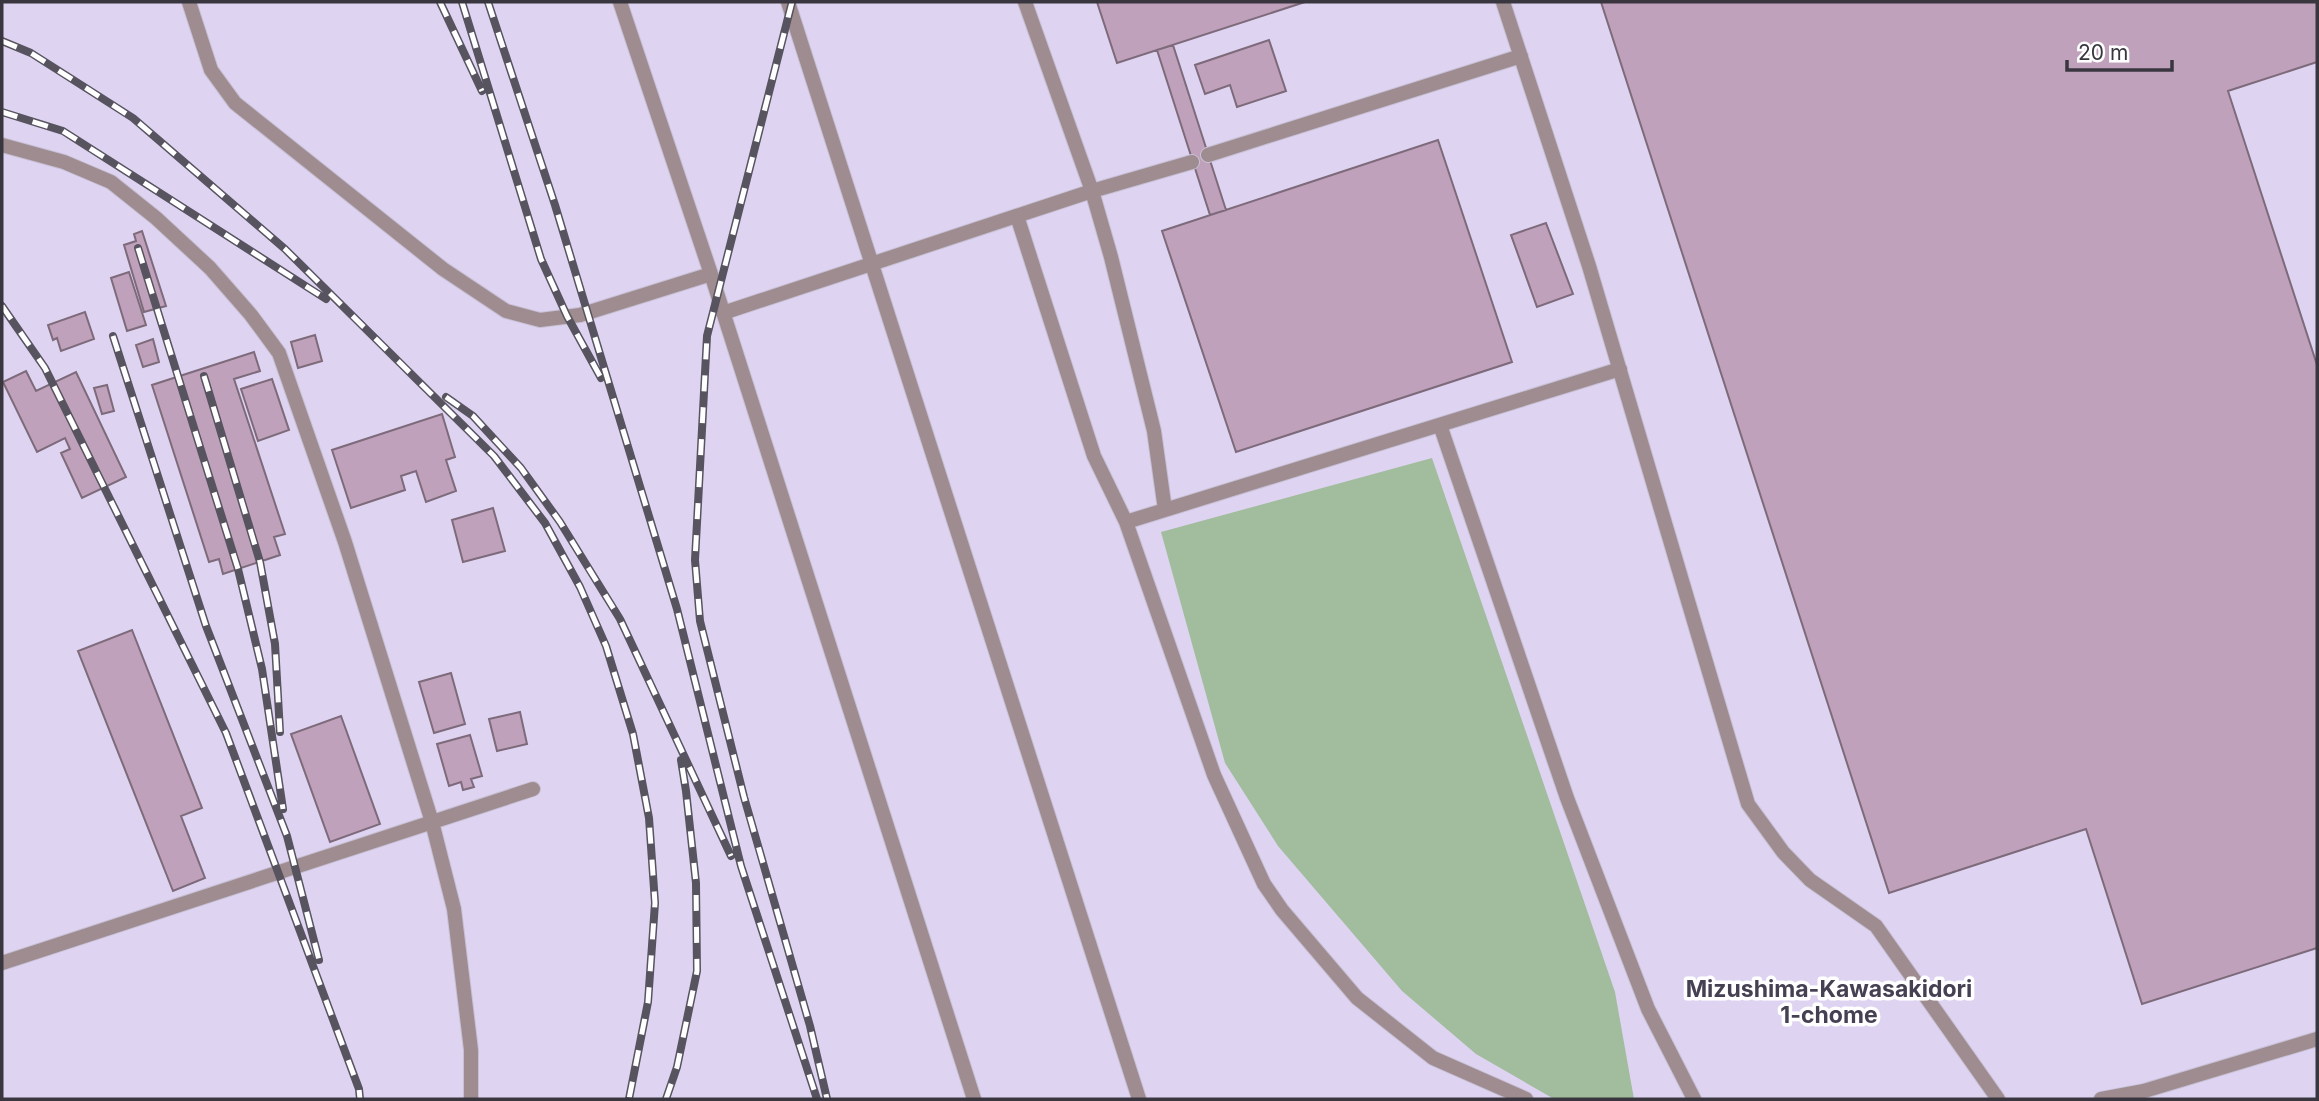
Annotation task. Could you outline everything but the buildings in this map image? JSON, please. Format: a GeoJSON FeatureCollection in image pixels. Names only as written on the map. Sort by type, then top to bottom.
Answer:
{"type":"FeatureCollection","features":[{"type":"Feature","properties":{"kind":"lane"},"geometry":{"type":"LineString","coordinates":[[189,2],[211,70],[235,103],[443,269],[506,311],[540,320],[580,315],[711,274]]}},
{"type":"Feature","properties":{"kind":"lane"},"geometry":{"type":"LineString","coordinates":[[620,2],[711,274],[974,1099]]}},
{"type":"Feature","properties":{"kind":"lane"},"geometry":{"type":"LineString","coordinates":[[788,2],[1139,1099]]}},
{"type":"Feature","properties":{"kind":"lane"},"geometry":{"type":"LineString","coordinates":[[1025,2],[1091,191],[1111,257],[1154,431],[1165,510]]}},
{"type":"Feature","properties":{"kind":"lane"},"geometry":{"type":"LineString","coordinates":[[1503,2],[1589,266],[1748,804],[1783,852],[1810,880],[1876,926],[1998,1099]]}},
{"type":"Feature","properties":{"kind":"lane"},"geometry":{"type":"LineString","coordinates":[[1208,155],[1521,56]]}},
{"type":"Feature","properties":{"kind":"lane"},"geometry":{"type":"LineString","coordinates":[[2,145],[64,162],[111,182],[211,268],[251,314],[279,353],[345,542],[432,822],[454,909],[471,1050],[471,1099]]}},
{"type":"Feature","properties":{"kind":"lane"},"geometry":{"type":"LineString","coordinates":[[723,313],[1091,191],[1192,162]]}},
{"type":"Feature","properties":{"kind":"lane"},"geometry":{"type":"LineString","coordinates":[[1017,216],[1094,456],[1126,522],[1214,775],[1264,884],[1282,910],[1357,998],[1433,1058],[1526,1099]]}},
{"type":"Feature","properties":{"kind":"lane"},"geometry":{"type":"LineString","coordinates":[[1126,522],[1620,369]]}},
{"type":"Feature","properties":{"kind":"lane"},"geometry":{"type":"LineString","coordinates":[[1440,425],[1567,798],[1648,1009],[1694,1099]]}},
{"type":"Feature","properties":{"kind":"lane"},"geometry":{"type":"LineString","coordinates":[[2,963],[533,789]]}},
{"type":"Feature","properties":{"kind":"lane"},"geometry":{"type":"LineString","coordinates":[[2101,1099],[2144,1091],[2317,1040]]}},
{"type":"Feature","properties":{"kind":"shaded area"},"geometry":{"type":"Polygon","coordinates":[[[2,2],[2317,2],[2317,1099],[2,1099],[2,2]]]}},
{"type":"Feature","properties":{"kind":"green space"},"geometry":{"type":"Polygon","coordinates":[[[1432,458],[1615,992],[1634,1099],[1554,1099],[1476,1054],[1402,991],[1278,846],[1225,763],[1161,532],[1432,458]]]}},
{"type":"Feature","properties":{"kind":"railway"},"geometry":{"type":"LineString","coordinates":[[440,2],[482,91]]}},
{"type":"Feature","properties":{"kind":"railway"},"geometry":{"type":"LineString","coordinates":[[462,2],[541,259],[567,316],[601,378]]}},
{"type":"Feature","properties":{"kind":"railway"},"geometry":{"type":"LineString","coordinates":[[488,2],[555,205],[677,609],[741,866],[817,1099]]}},
{"type":"Feature","properties":{"kind":"railway"},"geometry":{"type":"LineString","coordinates":[[792,2],[707,336],[695,560],[700,621],[744,797],[810,1026],[827,1099]]}},
{"type":"Feature","properties":{"kind":"railway"},"geometry":{"type":"LineString","coordinates":[[2,41],[31,53],[133,118],[285,249],[494,456],[545,523],[580,587],[606,646],[633,734],[649,818],[655,903],[648,1002],[629,1099]]}},
{"type":"Feature","properties":{"kind":"railway"},"geometry":{"type":"LineString","coordinates":[[2,112],[63,131],[326,299]]}},
{"type":"Feature","properties":{"kind":"railway"},"geometry":{"type":"LineString","coordinates":[[138,248],[238,569],[262,669],[283,809]]}},
{"type":"Feature","properties":{"kind":"railway"},"geometry":{"type":"LineString","coordinates":[[2,306],[45,368],[226,733],[359,1089],[360,1099]]}},
{"type":"Feature","properties":{"kind":"railway"},"geometry":{"type":"LineString","coordinates":[[113,336],[206,626],[287,836],[319,960]]}},
{"type":"Feature","properties":{"kind":"railway"},"geometry":{"type":"LineString","coordinates":[[204,376],[260,562],[275,644],[280,732]]}},
{"type":"Feature","properties":{"kind":"railway"},"geometry":{"type":"LineString","coordinates":[[446,397],[473,416],[521,468],[560,522],[620,619],[731,856]]}},
{"type":"Feature","properties":{"kind":"railway"},"geometry":{"type":"LineString","coordinates":[[666,1099],[677,1067],[697,971],[696,883],[681,760]]}},
{"type":"Feature","properties":{"kind":"district","name":"Mizushima-Kawasakidori 1-chome"},"geometry":{"type":"Point","coordinates":[1829,1002]}}]}
